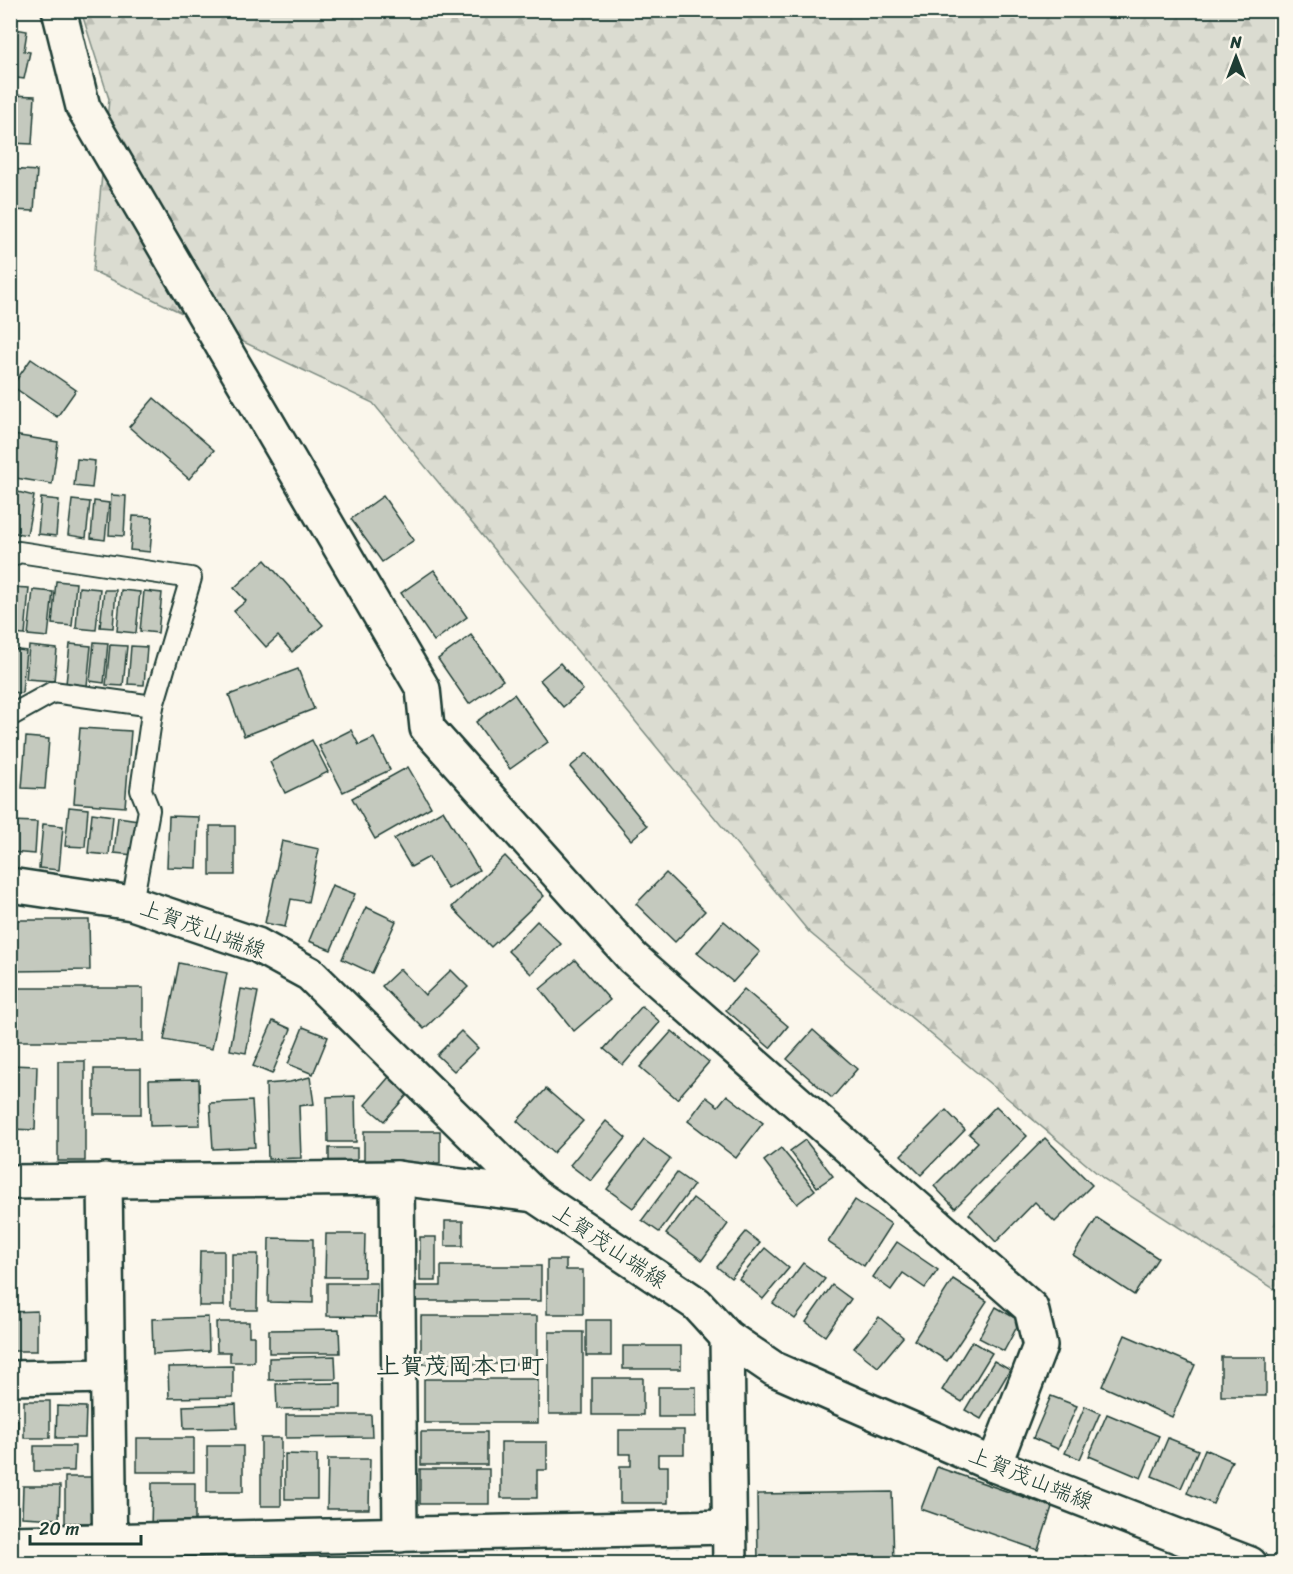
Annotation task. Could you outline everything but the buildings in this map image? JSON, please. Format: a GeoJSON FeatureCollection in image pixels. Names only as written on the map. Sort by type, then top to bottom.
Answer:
{"type":"FeatureCollection","features":[{"type":"Feature","properties":{"kind":"street"},"geometry":{"type":"LineString","coordinates":[[59,10],[83,107],[423,689],[427,728],[633,958],[1031,1308],[1040,1346],[994,1465]]}},
{"type":"Feature","properties":{"kind":"street","name":"上賀茂山端線"},"geometry":{"type":"LineString","coordinates":[[10,885],[132,903],[257,945],[310,974],[534,1195],[697,1304],[727,1336],[774,1369],[994,1465],[1250,1563]]}},
{"type":"Feature","properties":{"kind":"street"},"geometry":{"type":"LineString","coordinates":[[397,1178],[400,1534]]}},
{"type":"Feature","properties":{"kind":"street"},"geometry":{"type":"LineString","coordinates":[[10,1182],[397,1178],[534,1195]]}},
{"type":"Feature","properties":{"kind":"street"},"geometry":{"type":"LineString","coordinates":[[105,1180],[110,1552]]}},
{"type":"Feature","properties":{"kind":"street"},"geometry":{"type":"LineString","coordinates":[[727,1336],[730,1563]]}},
{"type":"Feature","properties":{"kind":"street"},"geometry":{"type":"LineString","coordinates":[[10,1378],[108,1376]]}},
{"type":"Feature","properties":{"kind":"street"},"geometry":{"type":"LineString","coordinates":[[10,1543],[110,1552],[400,1534],[729,1527]]}},
{"type":"Feature","properties":{"kind":"lane"},"geometry":{"type":"LineString","coordinates":[[10,557],[19,552],[191,578],[153,706],[141,790],[149,810],[132,903]]}},
{"type":"Feature","properties":{"kind":"lane"},"geometry":{"type":"LineString","coordinates":[[10,716],[52,692],[153,706]]}},
{"type":"Feature","properties":{"kind":"green space"},"geometry":{"type":"Polygon","coordinates":[[[81,11],[1282,11],[1282,1294],[1104,1179],[809,932],[373,403],[93,271],[109,99],[81,11]]]}},
{"type":"Feature","properties":{"kind":"district","name":"上賀茂岡本口町"},"geometry":{"type":"Point","coordinates":[460,1366]}}]}
